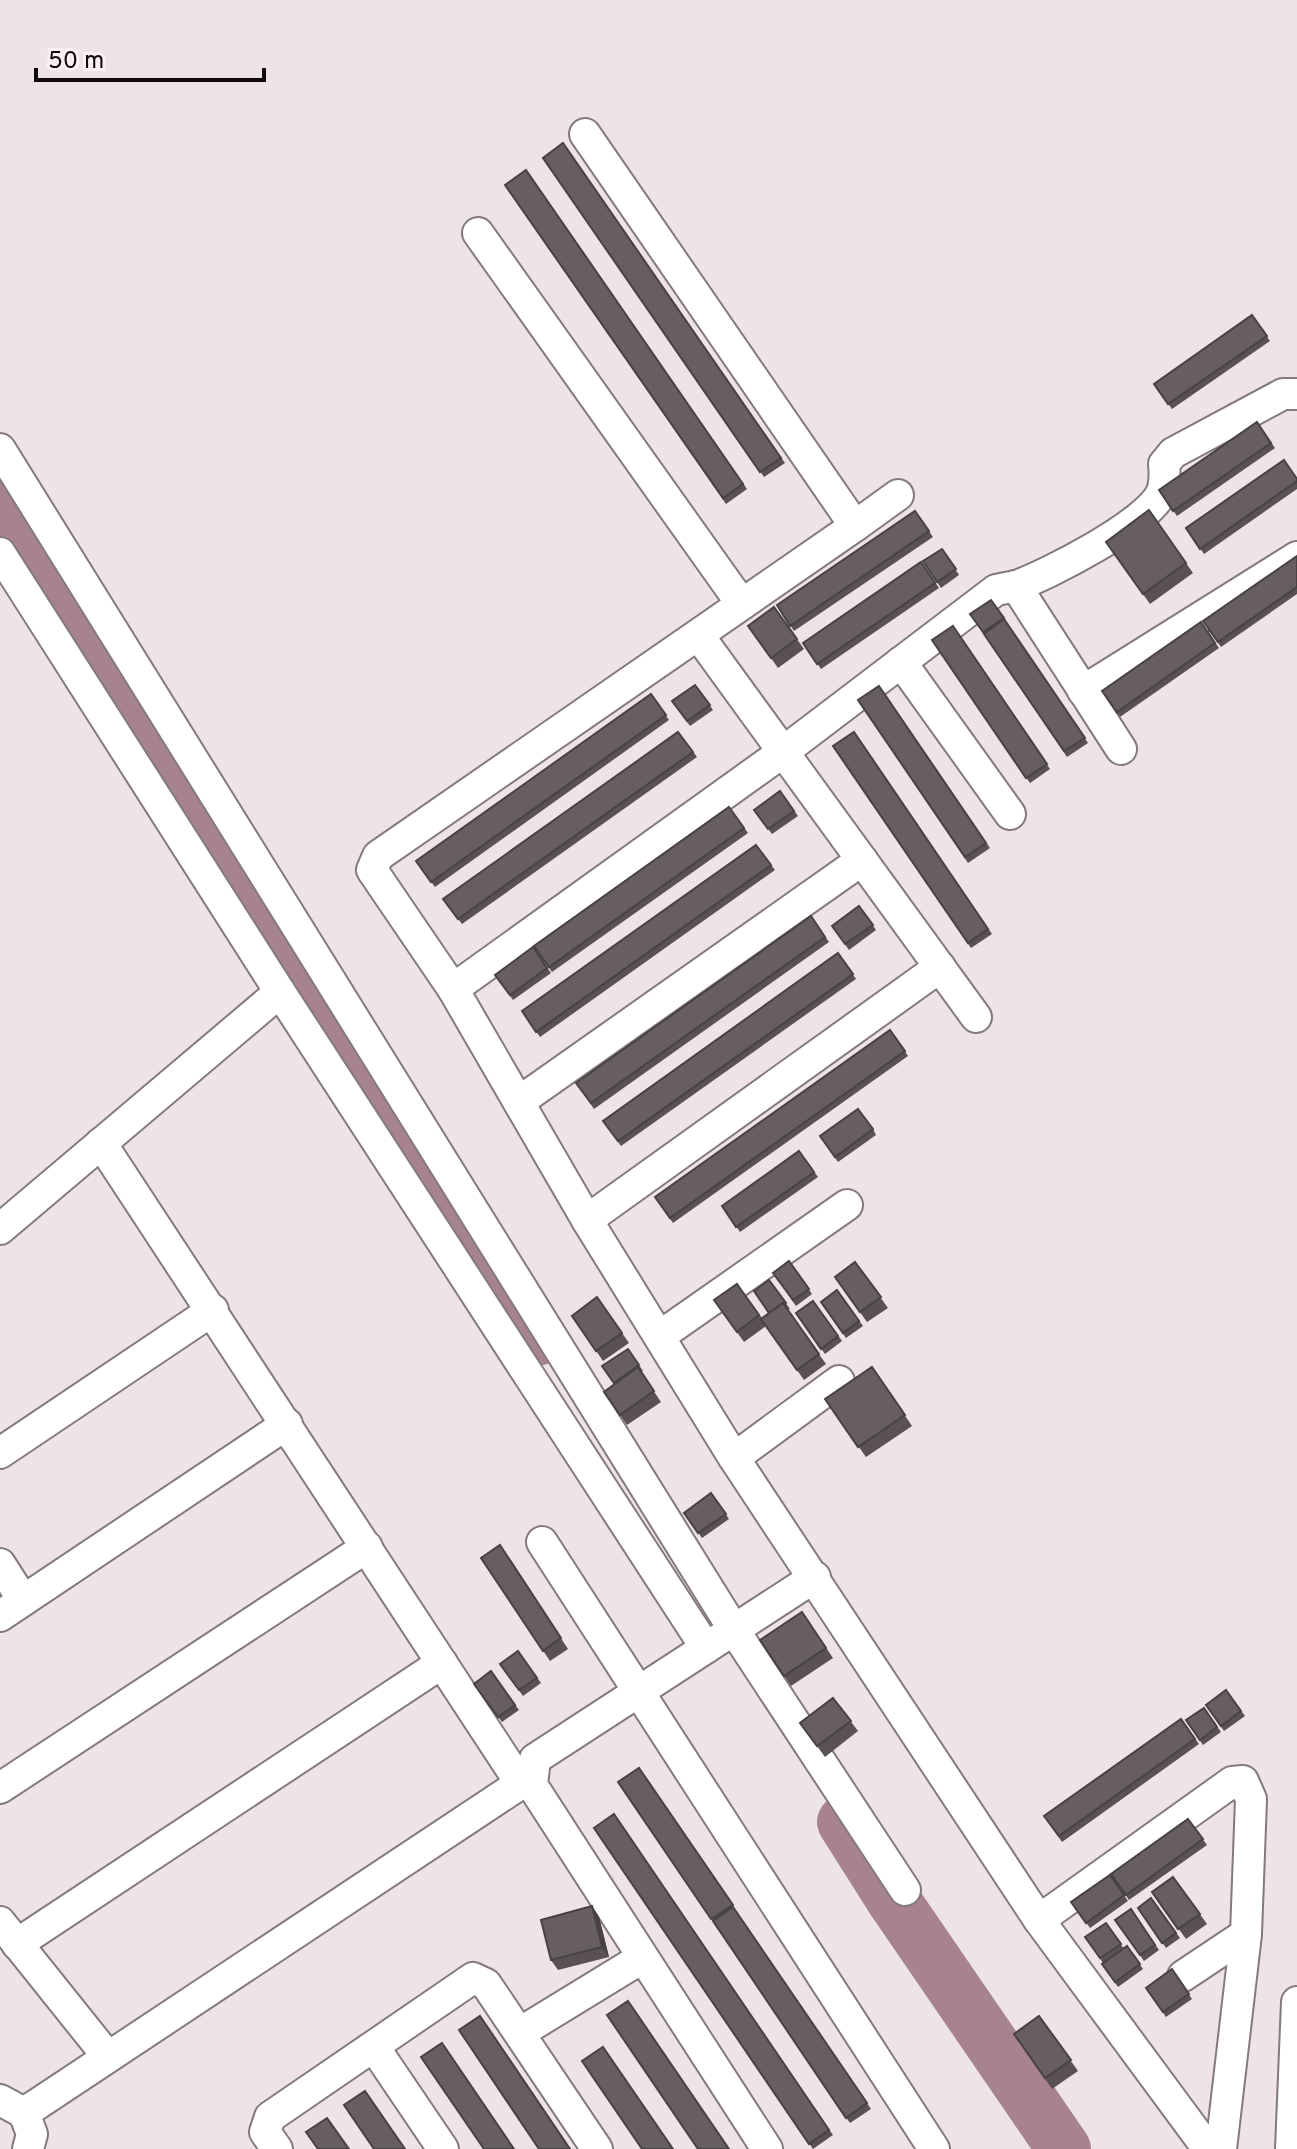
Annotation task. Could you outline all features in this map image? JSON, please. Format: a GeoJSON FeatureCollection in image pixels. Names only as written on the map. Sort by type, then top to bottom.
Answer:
{"type":"FeatureCollection","features":[{"type":"Feature","properties":{"kind":"street"},"geometry":{"type":"LineString","coordinates":[[585,134],[855,526]]}},
{"type":"Feature","properties":{"kind":"street"},"geometry":{"type":"LineString","coordinates":[[478,233],[741,603]]}},
{"type":"Feature","properties":{"kind":"street"},"geometry":{"type":"LineString","coordinates":[[453,989],[783,752],[996,590],[1016,586],[1072,562],[1147,509],[1161,495],[1166,475],[1164,464],[1173,453],[1283,394],[1297,394]]}},
{"type":"Feature","properties":{"kind":"street"},"geometry":{"type":"LineString","coordinates":[[0,449],[734,1630],[905,1890]]}},
{"type":"Feature","properties":{"kind":"street"},"geometry":{"type":"LineString","coordinates":[[898,495],[378,856],[372,870],[453,989],[587,1220],[734,1458],[1039,1920],[1208,2149]]}},
{"type":"Feature","properties":{"kind":"street"},"geometry":{"type":"LineString","coordinates":[[0,553],[280,992],[706,1648]]}},
{"type":"Feature","properties":{"kind":"street"},"geometry":{"type":"LineString","coordinates":[[1083,691],[1297,557]]}},
{"type":"Feature","properties":{"kind":"street"},"geometry":{"type":"LineString","coordinates":[[1016,586],[1121,749]]}},
{"type":"Feature","properties":{"kind":"street"},"geometry":{"type":"LineString","coordinates":[[699,636],[976,1017]]}},
{"type":"Feature","properties":{"kind":"street"},"geometry":{"type":"LineString","coordinates":[[901,662],[1010,814]]}},
{"type":"Feature","properties":{"kind":"street"},"geometry":{"type":"LineString","coordinates":[[520,1101],[862,860]]}},
{"type":"Feature","properties":{"kind":"street"},"geometry":{"type":"LineString","coordinates":[[587,1220],[940,967]]}},
{"type":"Feature","properties":{"kind":"street"},"geometry":{"type":"LineString","coordinates":[[0,1229],[280,992]]}},
{"type":"Feature","properties":{"kind":"street"},"geometry":{"type":"LineString","coordinates":[[101,1143],[442,1663],[532,1785],[767,2149]]}},
{"type":"Feature","properties":{"kind":"street"},"geometry":{"type":"LineString","coordinates":[[660,1336],[847,1205]]}},
{"type":"Feature","properties":{"kind":"street"},"geometry":{"type":"LineString","coordinates":[[0,1453],[213,1310]]}},
{"type":"Feature","properties":{"kind":"street"},"geometry":{"type":"LineString","coordinates":[[734,1458],[839,1381]]}},
{"type":"Feature","properties":{"kind":"street"},"geometry":{"type":"LineString","coordinates":[[0,1564],[11,1608],[287,1424]]}},
{"type":"Feature","properties":{"kind":"street"},"geometry":{"type":"LineString","coordinates":[[542,1542],[934,2149]]}},
{"type":"Feature","properties":{"kind":"street"},"geometry":{"type":"LineString","coordinates":[[0,1788],[367,1547]]}},
{"type":"Feature","properties":{"kind":"street"},"geometry":{"type":"LineString","coordinates":[[28,2149],[32,2134],[12,2106],[108,2057],[527,1780],[535,1759],[815,1577]]}},
{"type":"Feature","properties":{"kind":"street"},"geometry":{"type":"LineString","coordinates":[[108,2057],[8,1933],[442,1663]]}},
{"type":"Feature","properties":{"kind":"street"},"geometry":{"type":"LineString","coordinates":[[1039,1920],[1237,1780],[1247,1786],[1251,1799],[1246,1934],[1221,2149]]}},
{"type":"Feature","properties":{"kind":"street"},"geometry":{"type":"LineString","coordinates":[[1183,1976],[1246,1934]]}},
{"type":"Feature","properties":{"kind":"street"},"geometry":{"type":"LineString","coordinates":[[521,2032],[642,1958]]}},
{"type":"Feature","properties":{"kind":"street"},"geometry":{"type":"LineString","coordinates":[[277,2149],[265,2132],[270,2117],[473,1978],[486,1984],[521,2032],[597,2149]]}},
{"type":"Feature","properties":{"kind":"street"},"geometry":{"type":"LineString","coordinates":[[1291,2149],[1297,2002]]}},
{"type":"Feature","properties":{"kind":"street"},"geometry":{"type":"LineString","coordinates":[[374,2047],[443,2149]]}},
{"type":"Feature","properties":{"kind":"shaded area"},"geometry":{"type":"Polygon","coordinates":[[[0,449],[718,1621],[0,500],[0,449]]]}},
{"type":"Feature","properties":{"kind":"building"},"geometry":{"type":"Polygon","coordinates":[[[563,143],[781,458],[760,472],[543,158],[563,143]]]}},
{"type":"Feature","properties":{"kind":"building"},"geometry":{"type":"Polygon","coordinates":[[[526,170],[743,484],[723,498],[505,185],[526,170]]]}},
{"type":"Feature","properties":{"kind":"building"},"geometry":{"type":"Polygon","coordinates":[[[1252,315],[1267,336],[1168,404],[1154,384],[1252,315]]]}},
{"type":"Feature","properties":{"kind":"building"},"geometry":{"type":"Polygon","coordinates":[[[1257,422],[1271,443],[1173,511],[1159,490],[1257,422]]]}},
{"type":"Feature","properties":{"kind":"building"},"geometry":{"type":"Polygon","coordinates":[[[1284,460],[1297,481],[1200,549],[1186,528],[1284,460]]]}},
{"type":"Feature","properties":{"kind":"building"},"geometry":{"type":"Polygon","coordinates":[[[1149,510],[1186,563],[1143,594],[1106,542],[1149,510]]]}},
{"type":"Feature","properties":{"kind":"building"},"geometry":{"type":"Polygon","coordinates":[[[915,511],[929,531],[790,626],[777,605],[915,511]]]}},
{"type":"Feature","properties":{"kind":"building"},"geometry":{"type":"Polygon","coordinates":[[[942,549],[956,569],[937,582],[923,561],[942,549]]]}},
{"type":"Feature","properties":{"kind":"building"},"geometry":{"type":"Polygon","coordinates":[[[1297,556],[1297,587],[1218,642],[1203,621],[1297,556]]]}},
{"type":"Feature","properties":{"kind":"building"},"geometry":{"type":"Polygon","coordinates":[[[921,562],[935,583],[817,664],[803,643],[921,562]]]}},
{"type":"Feature","properties":{"kind":"building"},"geometry":{"type":"Polygon","coordinates":[[[991,600],[1004,618],[983,632],[970,614],[991,600]]]}},
{"type":"Feature","properties":{"kind":"building"},"geometry":{"type":"Polygon","coordinates":[[[774,607],[797,639],[771,658],[748,626],[774,607]]]}},
{"type":"Feature","properties":{"kind":"building"},"geometry":{"type":"Polygon","coordinates":[[[1004,619],[1085,738],[1064,751],[984,634],[1004,619]]]}},
{"type":"Feature","properties":{"kind":"building"},"geometry":{"type":"Polygon","coordinates":[[[1201,622],[1215,643],[1117,712],[1102,691],[1201,622]]]}},
{"type":"Feature","properties":{"kind":"building"},"geometry":{"type":"Polygon","coordinates":[[[953,626],[1047,764],[1026,778],[932,640],[953,626]]]}},
{"type":"Feature","properties":{"kind":"building"},"geometry":{"type":"Polygon","coordinates":[[[695,685],[710,705],[687,721],[672,701],[695,685]]]}},
{"type":"Feature","properties":{"kind":"building"},"geometry":{"type":"Polygon","coordinates":[[[879,686],[986,843],[965,857],[858,700],[879,686]]]}},
{"type":"Feature","properties":{"kind":"building"},"geometry":{"type":"Polygon","coordinates":[[[651,694],[666,715],[431,882],[416,861],[651,694]]]}},
{"type":"Feature","properties":{"kind":"building"},"geometry":{"type":"Polygon","coordinates":[[[678,732],[693,752],[458,919],[443,899],[678,732]]]}},
{"type":"Feature","properties":{"kind":"building"},"geometry":{"type":"Polygon","coordinates":[[[854,732],[988,929],[968,943],[833,746],[854,732]]]}},
{"type":"Feature","properties":{"kind":"building"},"geometry":{"type":"Polygon","coordinates":[[[780,791],[794,811],[768,829],[754,810],[780,791]]]}},
{"type":"Feature","properties":{"kind":"building"},"geometry":{"type":"Polygon","coordinates":[[[729,807],[744,828],[549,967],[534,946],[729,807]]]}},
{"type":"Feature","properties":{"kind":"building"},"geometry":{"type":"Polygon","coordinates":[[[756,845],[771,865],[536,1032],[522,1011],[756,845]]]}},
{"type":"Feature","properties":{"kind":"building"},"geometry":{"type":"Polygon","coordinates":[[[859,906],[873,925],[845,944],[832,926],[859,906]]]}},
{"type":"Feature","properties":{"kind":"building"},"geometry":{"type":"Polygon","coordinates":[[[811,916],[825,937],[591,1103],[576,1083],[811,916]]]}},
{"type":"Feature","properties":{"kind":"building"},"geometry":{"type":"Polygon","coordinates":[[[533,947],[547,968],[510,995],[495,975],[533,947]]]}},
{"type":"Feature","properties":{"kind":"building"},"geometry":{"type":"Polygon","coordinates":[[[838,953],[853,974],[618,1141],[603,1121],[838,953]]]}},
{"type":"Feature","properties":{"kind":"building"},"geometry":{"type":"Polygon","coordinates":[[[890,1030],[905,1051],[670,1218],[655,1197],[890,1030]]]}},
{"type":"Feature","properties":{"kind":"building"},"geometry":{"type":"Polygon","coordinates":[[[858,1109],[873,1129],[835,1157],[820,1136],[858,1109]]]}},
{"type":"Feature","properties":{"kind":"building"},"geometry":{"type":"Polygon","coordinates":[[[799,1151],[814,1172],[736,1227],[722,1206],[799,1151]]]}},
{"type":"Feature","properties":{"kind":"building"},"geometry":{"type":"Polygon","coordinates":[[[789,1261],[809,1289],[793,1300],[773,1273],[789,1261]]]}},
{"type":"Feature","properties":{"kind":"building"},"geometry":{"type":"Polygon","coordinates":[[[855,1262],[881,1297],[860,1312],[835,1277],[855,1262]]]}},
{"type":"Feature","properties":{"kind":"building"},"geometry":{"type":"Polygon","coordinates":[[[769,1280],[786,1303],[769,1313],[754,1291],[769,1280]]]}},
{"type":"Feature","properties":{"kind":"building"},"geometry":{"type":"Polygon","coordinates":[[[737,1284],[759,1315],[737,1332],[714,1300],[737,1284]]]}},
{"type":"Feature","properties":{"kind":"building"},"geometry":{"type":"Polygon","coordinates":[[[837,1290],[859,1321],[843,1333],[821,1302],[837,1290]]]}},
{"type":"Feature","properties":{"kind":"building"},"geometry":{"type":"Polygon","coordinates":[[[597,1297],[622,1333],[596,1351],[572,1316],[597,1297]]]}},
{"type":"Feature","properties":{"kind":"building"},"geometry":{"type":"Polygon","coordinates":[[[813,1301],[838,1336],[821,1349],[796,1313],[813,1301]]]}},
{"type":"Feature","properties":{"kind":"building"},"geometry":{"type":"Polygon","coordinates":[[[783,1303],[819,1354],[797,1370],[761,1319],[783,1303]]]}},
{"type":"Feature","properties":{"kind":"building"},"geometry":{"type":"Polygon","coordinates":[[[628,1349],[639,1365],[614,1383],[602,1366],[628,1349]]]}},
{"type":"Feature","properties":{"kind":"building"},"geometry":{"type":"Polygon","coordinates":[[[638,1367],[654,1391],[620,1415],[604,1392],[638,1367]]]}},
{"type":"Feature","properties":{"kind":"building"},"geometry":{"type":"Polygon","coordinates":[[[872,1367],[905,1415],[858,1447],[825,1399],[872,1367]]]}},
{"type":"Feature","properties":{"kind":"building"},"geometry":{"type":"Polygon","coordinates":[[[711,1493],[726,1514],[698,1533],[684,1513],[711,1493]]]}},
{"type":"Feature","properties":{"kind":"building"},"geometry":{"type":"Polygon","coordinates":[[[500,1545],[561,1638],[543,1651],[481,1558],[500,1545]]]}},
{"type":"Feature","properties":{"kind":"building"},"geometry":{"type":"Polygon","coordinates":[[[802,1612],[826,1648],[784,1676],[760,1640],[802,1612]]]}},
{"type":"Feature","properties":{"kind":"building"},"geometry":{"type":"Polygon","coordinates":[[[518,1651],[537,1678],[519,1690],[500,1664],[518,1651]]]}},
{"type":"Feature","properties":{"kind":"building"},"geometry":{"type":"Polygon","coordinates":[[[491,1671],[515,1705],[498,1717],[474,1684],[491,1671]]]}},
{"type":"Feature","properties":{"kind":"building"},"geometry":{"type":"Polygon","coordinates":[[[1226,1690],[1241,1711],[1221,1726],[1206,1705],[1226,1690]]]}},
{"type":"Feature","properties":{"kind":"building"},"geometry":{"type":"Polygon","coordinates":[[[833,1698],[851,1721],[817,1746],[800,1723],[833,1698]]]}},
{"type":"Feature","properties":{"kind":"building"},"geometry":{"type":"Polygon","coordinates":[[[1204,1708],[1217,1727],[1200,1740],[1186,1720],[1204,1708]]]}},
{"type":"Feature","properties":{"kind":"building"},"geometry":{"type":"Polygon","coordinates":[[[1181,1719],[1195,1739],[1059,1836],[1044,1816],[1181,1719]]]}},
{"type":"Feature","properties":{"kind":"building"},"geometry":{"type":"Polygon","coordinates":[[[639,1768],[733,1905],[711,1919],[618,1782],[639,1768]]]}},
{"type":"Feature","properties":{"kind":"building"},"geometry":{"type":"Polygon","coordinates":[[[614,1814],[829,2130],[809,2144],[594,1828],[614,1814]]]}},
{"type":"Feature","properties":{"kind":"building"},"geometry":{"type":"Polygon","coordinates":[[[1188,1819],[1203,1839],[1126,1895],[1111,1874],[1188,1819]]]}},
{"type":"Feature","properties":{"kind":"building"},"geometry":{"type":"Polygon","coordinates":[[[1110,1875],[1124,1895],[1086,1923],[1071,1902],[1110,1875]]]}},
{"type":"Feature","properties":{"kind":"building"},"geometry":{"type":"Polygon","coordinates":[[[1173,1877],[1200,1914],[1178,1929],[1152,1892],[1173,1877]]]}},
{"type":"Feature","properties":{"kind":"building"},"geometry":{"type":"Polygon","coordinates":[[[1151,1898],[1176,1933],[1162,1943],[1138,1908],[1151,1898]]]}},
{"type":"Feature","properties":{"kind":"building"},"geometry":{"type":"Polygon","coordinates":[[[592,1906],[602,1947],[551,1960],[541,1920],[592,1906]]]}},
{"type":"Feature","properties":{"kind":"building"},"geometry":{"type":"Polygon","coordinates":[[[733,1907],[867,2103],[846,2118],[713,1921],[733,1907]]]}},
{"type":"Feature","properties":{"kind":"building"},"geometry":{"type":"Polygon","coordinates":[[[1131,1909],[1155,1945],[1140,1955],[1115,1920],[1131,1909]]]}},
{"type":"Feature","properties":{"kind":"building"},"geometry":{"type":"Polygon","coordinates":[[[1106,1923],[1121,1944],[1100,1958],[1085,1937],[1106,1923]]]}},
{"type":"Feature","properties":{"kind":"building"},"geometry":{"type":"Polygon","coordinates":[[[1127,1946],[1140,1964],[1115,1982],[1102,1964],[1127,1946]]]}},
{"type":"Feature","properties":{"kind":"building"},"geometry":{"type":"Polygon","coordinates":[[[1172,1969],[1189,1994],[1163,2012],[1146,1988],[1172,1969]]]}},
{"type":"Feature","properties":{"kind":"building"},"geometry":{"type":"Polygon","coordinates":[[[628,2001],[729,2149],[698,2149],[607,2015],[628,2001]]]}},
{"type":"Feature","properties":{"kind":"building"},"geometry":{"type":"Polygon","coordinates":[[[480,2016],[570,2149],[539,2149],[459,2030],[480,2016]]]}},
{"type":"Feature","properties":{"kind":"building"},"geometry":{"type":"Polygon","coordinates":[[[1039,2016],[1071,2060],[1045,2078],[1014,2034],[1039,2016]]]}},
{"type":"Feature","properties":{"kind":"building"},"geometry":{"type":"Polygon","coordinates":[[[442,2043],[514,2149],[484,2149],[421,2057],[442,2043]]]}},
{"type":"Feature","properties":{"kind":"building"},"geometry":{"type":"Polygon","coordinates":[[[603,2047],[673,2149],[642,2149],[582,2061],[603,2047]]]}},
{"type":"Feature","properties":{"kind":"building"},"geometry":{"type":"Polygon","coordinates":[[[365,2091],[405,2149],[374,2149],[344,2105],[365,2091]]]}},
{"type":"Feature","properties":{"kind":"building"},"geometry":{"type":"Polygon","coordinates":[[[327,2118],[349,2149],[318,2149],[306,2132],[327,2118]]]}},
{"type":"Feature","properties":{"kind":"waterway"},"geometry":{"type":"LineString","coordinates":[[0,500],[537,1339]]}},
{"type":"Feature","properties":{"kind":"waterway"},"geometry":{"type":"LineString","coordinates":[[844,1822],[894,1901],[1064,2149]]}}]}
